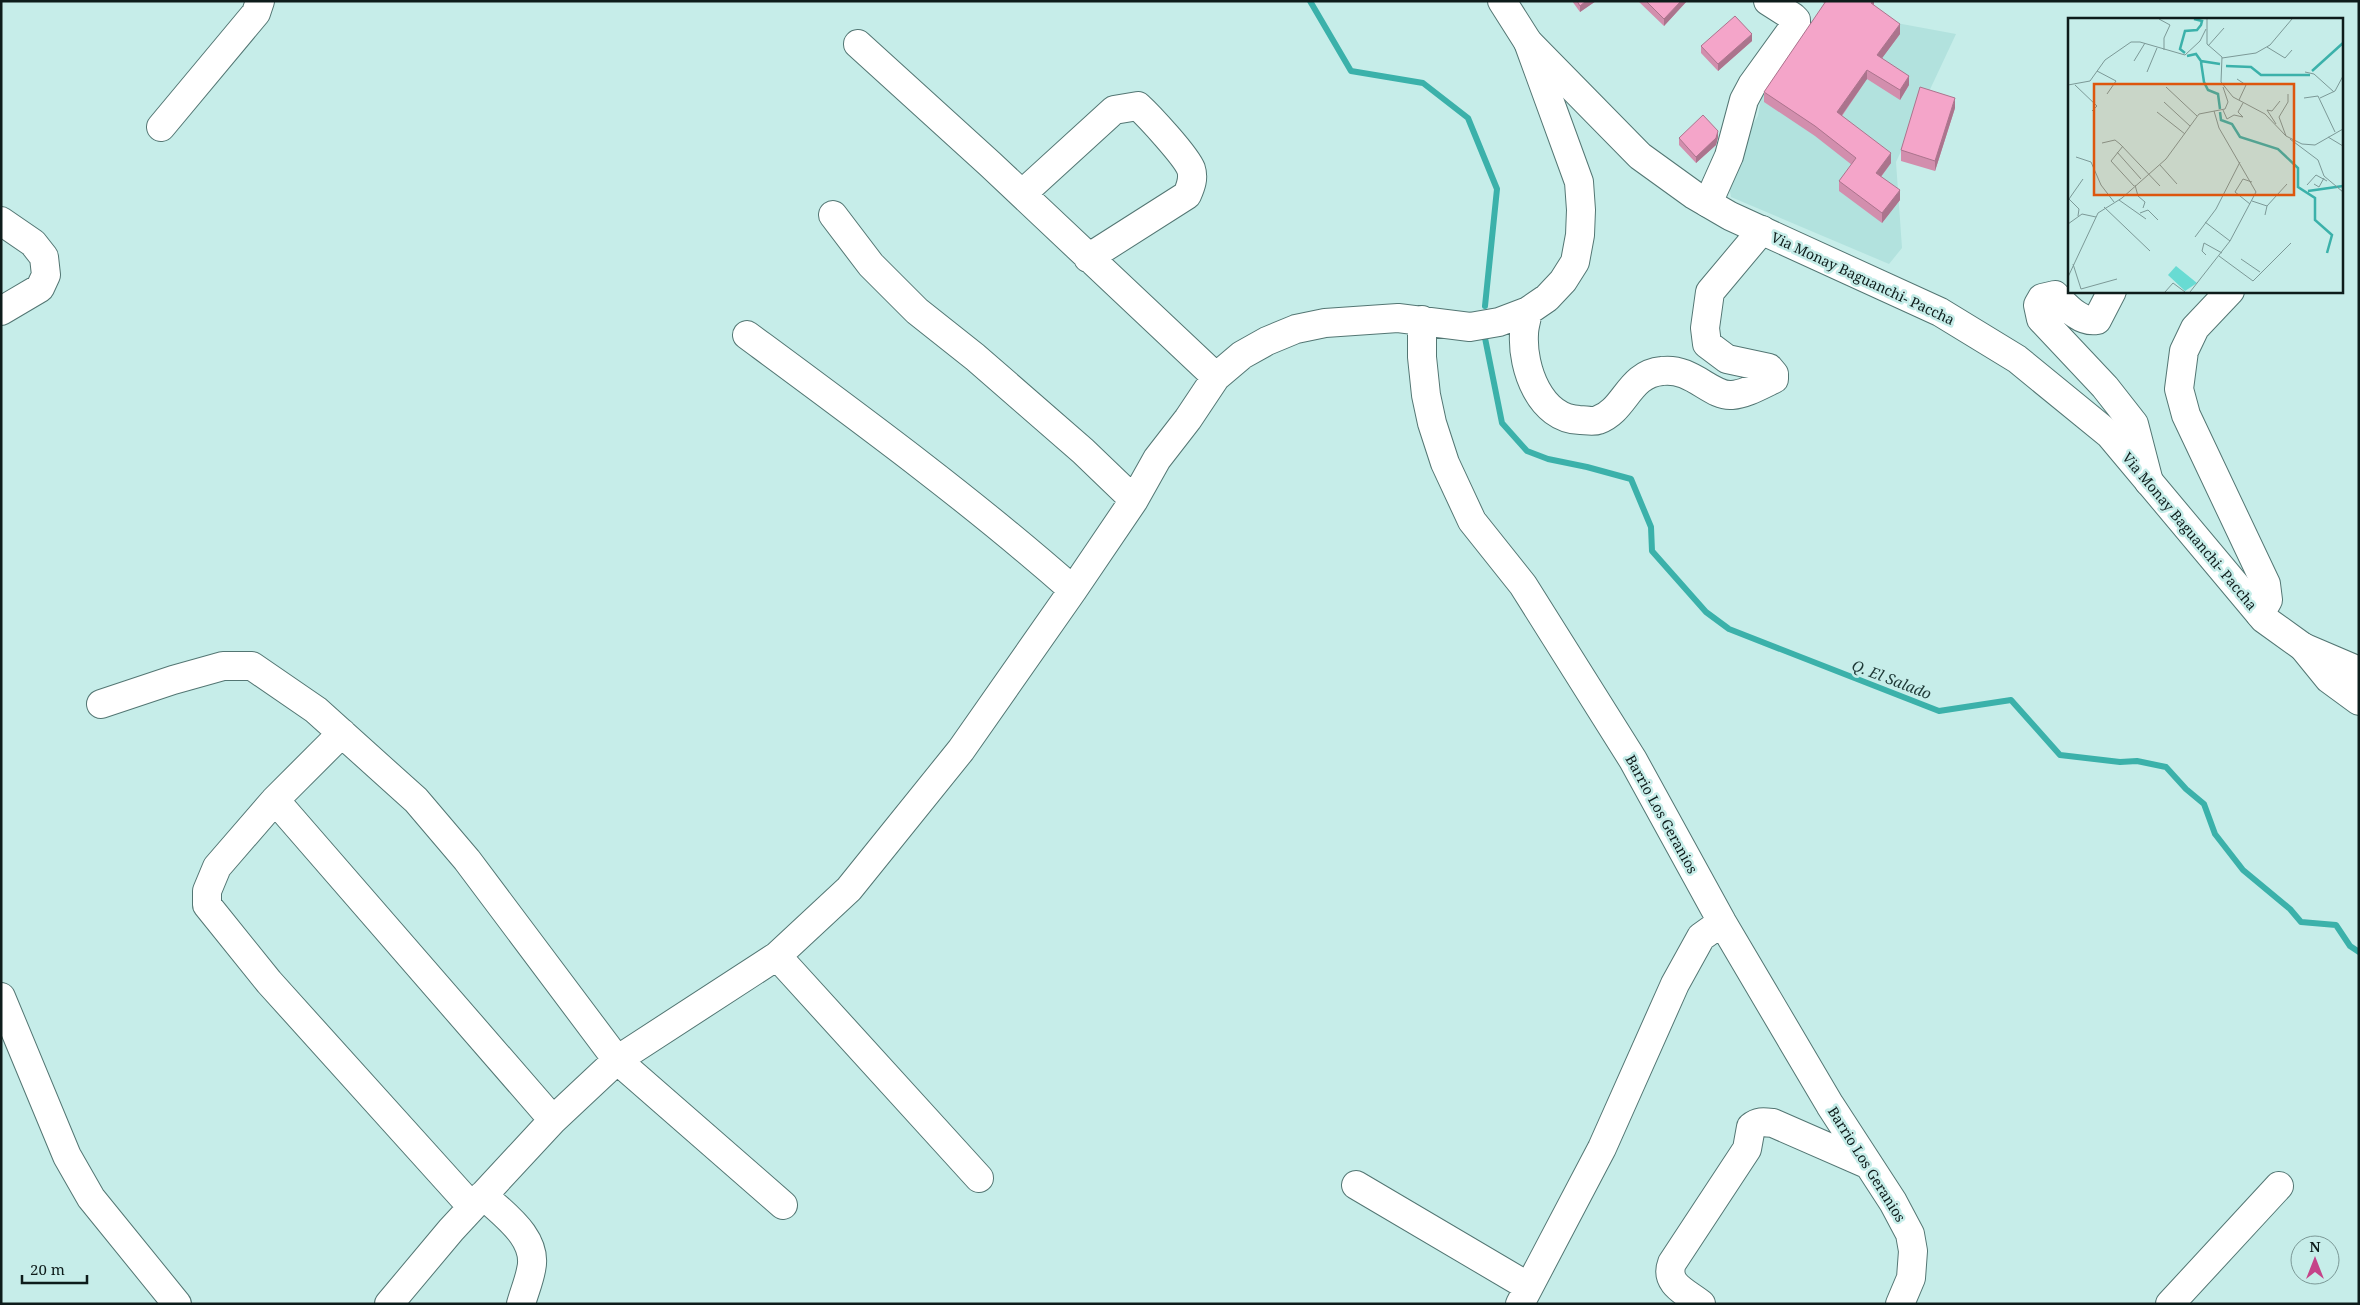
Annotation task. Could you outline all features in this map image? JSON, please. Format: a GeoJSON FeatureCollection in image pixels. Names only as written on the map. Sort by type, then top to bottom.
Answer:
{"type":"FeatureCollection","features":[{"type":"Feature","properties":{"kind":"street"},"geometry":{"type":"LineString","coordinates":[[161,127],[256,13],[260,1]]}},
{"type":"Feature","properties":{"kind":"street","name":"Via Monay Baguanchi- Paccha"},"geometry":{"type":"LineString","coordinates":[[1502,1],[1528,42],[1640,156],[1708,203],[1940,312],[2017,358],[2110,435],[2260,614],[2303,647],[2359,672]]}},
{"type":"Feature","properties":{"kind":"street"},"geometry":{"type":"LineString","coordinates":[[1708,203],[1729,156],[1741,110],[1748,93],[1796,24],[1796,20],[1793,17],[1768,1]]}},
{"type":"Feature","properties":{"kind":"street"},"geometry":{"type":"LineString","coordinates":[[389,1304],[478,1201],[552,1120],[617,1060],[778,956],[849,889],[961,750],[1134,500],[1157,459],[1188,419],[1216,377],[1242,355],[1266,341],[1296,329],[1325,324],[1398,318],[1470,327],[1499,322],[1528,311],[1547,298],[1563,281],[1575,262],[1581,210],[1579,182],[1528,42]]}},
{"type":"Feature","properties":{"kind":"street"},"geometry":{"type":"LineString","coordinates":[[858,44],[1022,194],[1216,377]]}},
{"type":"Feature","properties":{"kind":"street"},"geometry":{"type":"LineString","coordinates":[[1022,194],[1114,110],[1138,106],[1151,118],[1191,168],[1193,182],[1187,195],[1088,258]]}},
{"type":"Feature","properties":{"kind":"street"},"geometry":{"type":"LineString","coordinates":[[832,215],[871,266],[917,311],[1068,438],[1134,500]]}},
{"type":"Feature","properties":{"kind":"street"},"geometry":{"type":"LineString","coordinates":[[1,221],[33,243],[44,257],[46,275],[40,288],[1,311]]}},
{"type":"Feature","properties":{"kind":"street"},"geometry":{"type":"LineString","coordinates":[[1528,311],[1524,335],[1530,374],[1542,402],[1568,420],[1597,421],[1614,411],[1631,387],[1649,372],[1667,370],[1690,375],[1717,392],[1731,395],[1755,388],[1774,379],[1774,374],[1769,368],[1727,359],[1707,344],[1705,328],[1710,292],[1762,230]]}},
{"type":"Feature","properties":{"kind":"street"},"geometry":{"type":"LineString","coordinates":[[2111,292],[2097,320],[2090,321],[2077,315],[2055,295],[2042,298],[2038,305],[2041,319],[2105,387],[2134,424],[2149,482]]}},
{"type":"Feature","properties":{"kind":"street"},"geometry":{"type":"LineString","coordinates":[[2229,292],[2195,328],[2184,351],[2179,389],[2186,415],[2266,584],[2268,600],[2260,614]]}},
{"type":"Feature","properties":{"kind":"street","name":"Barrio Los Geranios"},"geometry":{"type":"LineString","coordinates":[[1422,320],[1422,358],[1426,395],[1432,423],[1445,463],[1472,521],[1523,585],[1633,760],[1722,922],[1830,1105],[1869,1165],[1910,1234],[1912,1251],[1911,1278],[1900,1304]]}},
{"type":"Feature","properties":{"kind":"street"},"geometry":{"type":"LineString","coordinates":[[747,335],[896,445],[1025,548],[1073,590]]}},
{"type":"Feature","properties":{"kind":"street"},"geometry":{"type":"LineString","coordinates":[[2303,647],[2328,679],[2359,701]]}},
{"type":"Feature","properties":{"kind":"street"},"geometry":{"type":"LineString","coordinates":[[101,704],[222,666],[252,666],[316,710],[416,800],[467,860],[617,1060],[783,1205]]}},
{"type":"Feature","properties":{"kind":"street"},"geometry":{"type":"LineString","coordinates":[[342,733],[275,800],[217,867],[207,891],[207,905],[269,982],[478,1201],[522,1232],[530,1249],[532,1268],[521,1304]]}},
{"type":"Feature","properties":{"kind":"street"},"geometry":{"type":"LineString","coordinates":[[275,800],[552,1120]]}},
{"type":"Feature","properties":{"kind":"street"},"geometry":{"type":"LineString","coordinates":[[1356,1185],[1524,1295],[1602,1148],[1675,984],[1701,937],[1722,922]]}},
{"type":"Feature","properties":{"kind":"street"},"geometry":{"type":"LineString","coordinates":[[778,956],[979,1178]]}},
{"type":"Feature","properties":{"kind":"street"},"geometry":{"type":"LineString","coordinates":[[1,997],[67,1156],[91,1198],[177,1304]]}},
{"type":"Feature","properties":{"kind":"street"},"geometry":{"type":"LineString","coordinates":[[1701,1304],[1670,1280],[1668,1272],[1747,1148],[1751,1127],[1762,1121],[1773,1124],[1869,1165]]}},
{"type":"Feature","properties":{"kind":"street"},"geometry":{"type":"LineString","coordinates":[[2170,1304],[2278,1186]]}},
{"type":"Feature","properties":{"kind":"shaded area"},"geometry":{"type":"Polygon","coordinates":[[[1826,10],[1956,34],[1896,162],[1902,248],[1889,264],[1731,197],[1726,168],[1758,116],[1762,93],[1826,10]]]}},
{"type":"Feature","properties":{"kind":"building"},"geometry":{"type":"Polygon","coordinates":[[[1577,1],[1586,1],[1580,6],[1577,1]]]}},
{"type":"Feature","properties":{"kind":"building"},"geometry":{"type":"Polygon","coordinates":[[[1646,1],[1681,1],[1664,19],[1646,1]]]}},
{"type":"Feature","properties":{"kind":"building"},"geometry":{"type":"Polygon","coordinates":[[[1826,1],[1872,1],[1871,3],[1900,24],[1877,55],[1909,76],[1900,90],[1867,70],[1837,112],[1891,153],[1876,173],[1900,190],[1882,213],[1839,181],[1856,158],[1815,126],[1764,92],[1826,1]]]}},
{"type":"Feature","properties":{"kind":"building"},"geometry":{"type":"Polygon","coordinates":[[[1735,16],[1752,34],[1718,64],[1701,46],[1735,16]]]}},
{"type":"Feature","properties":{"kind":"building"},"geometry":{"type":"Polygon","coordinates":[[[1920,87],[1955,98],[1935,161],[1901,150],[1920,87]]]}},
{"type":"Feature","properties":{"kind":"building"},"geometry":{"type":"Polygon","coordinates":[[[1703,115],[1718,131],[1716,138],[1696,157],[1679,138],[1703,115]]]}},
{"type":"Feature","properties":{"kind":"waterway"},"geometry":{"type":"LineString","coordinates":[[1310,1],[1351,71],[1423,83],[1468,118],[1497,189],[1485,306]]}},
{"type":"Feature","properties":{"kind":"waterway","name":"Q. El Salado"},"geometry":{"type":"LineString","coordinates":[[1485,338],[1502,423],[1527,451],[1548,459],[1631,479],[1651,527],[1652,551],[1706,612],[1729,629],[1939,711],[2011,700],[2060,755],[2120,762],[2137,761],[2166,767],[2186,789],[2204,804],[2215,834],[2243,870],[2290,909],[2301,922],[2336,925],[2350,946],[2359,952]]}}]}
